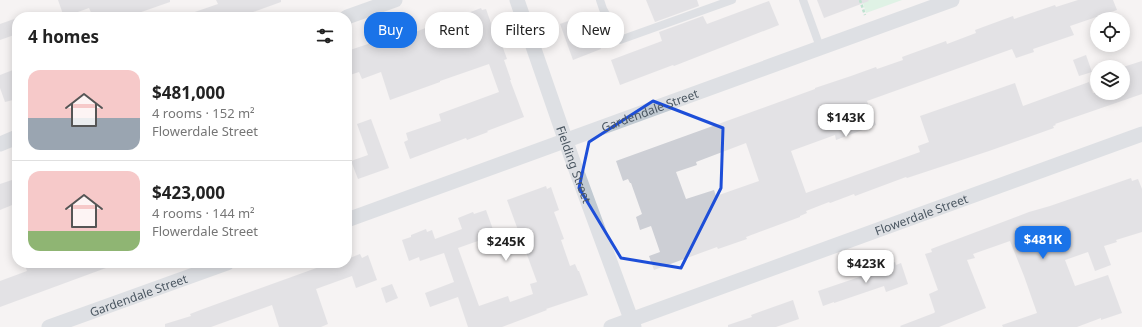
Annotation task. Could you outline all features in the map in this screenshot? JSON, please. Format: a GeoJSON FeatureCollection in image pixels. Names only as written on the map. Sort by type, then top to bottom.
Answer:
{"type":"FeatureCollection","features":[{"type":"Feature","properties":{"kind":"street"},"geometry":{"type":"LineString","coordinates":[[352,15],[395,0]]}},
{"type":"Feature","properties":{"kind":"street","name":"Fielding Street"},"geometry":{"type":"LineString","coordinates":[[517,0],[566,141],[633,323]]}},
{"type":"Feature","properties":{"kind":"street","name":"Gardendale Street"},"geometry":{"type":"LineString","coordinates":[[352,218],[952,0]]}},
{"type":"Feature","properties":{"kind":"street","name":"Flowerdale Street"},"geometry":{"type":"LineString","coordinates":[[611,327],[633,323],[1142,134]]}},
{"type":"Feature","properties":{"kind":"street"},"geometry":{"type":"LineString","coordinates":[[0,144],[12,140]]}},
{"type":"Feature","properties":{"kind":"street","name":"Gardendale Street"},"geometry":{"type":"LineString","coordinates":[[49,327],[213,268]]}},
{"type":"Feature","properties":{"kind":"lane"},"geometry":{"type":"LineString","coordinates":[[600,0],[603,9],[620,40],[732,0]]}},
{"type":"Feature","properties":{"kind":"lane"},"geometry":{"type":"LineString","coordinates":[[803,0],[820,48]]}},
{"type":"Feature","properties":{"kind":"path"},"geometry":{"type":"LineString","coordinates":[[860,0],[865,15]]}},
{"type":"Feature","properties":{"kind":"highlighted area"},"geometry":{"type":"Polygon","coordinates":[[[653,101],[723,128],[721,188],[681,268],[621,258],[579,188],[589,142],[653,101]]]}},
{"type":"Feature","properties":{"kind":"green space"},"geometry":{"type":"Polygon","coordinates":[[[862,0],[902,0],[866,13],[862,0]]]}},
{"type":"Feature","properties":{"kind":"building"},"geometry":{"type":"Polygon","coordinates":[[[58,0],[170,0],[170,2],[141,12],[91,12],[89,8],[78,12],[62,12],[58,0]]]}},
{"type":"Feature","properties":{"kind":"building"},"geometry":{"type":"Polygon","coordinates":[[[216,0],[281,0],[281,2],[253,12],[195,12],[218,4],[216,0]]]}},
{"type":"Feature","properties":{"kind":"building"},"geometry":{"type":"Polygon","coordinates":[[[646,0],[697,0],[699,6],[655,22],[646,0]]]}},
{"type":"Feature","properties":{"kind":"building"},"geometry":{"type":"Polygon","coordinates":[[[817,0],[868,0],[869,1],[824,18],[817,0]]]}},
{"type":"Feature","properties":{"kind":"building"},"geometry":{"type":"Polygon","coordinates":[[[1078,0],[1113,0],[1117,10],[1111,12],[1090,12],[1090,19],[1070,26],[1074,35],[1033,49],[1034,52],[1016,58],[1012,49],[867,101],[876,125],[836,140],[835,135],[791,151],[806,193],[920,152],[918,146],[929,142],[920,116],[1015,83],[1023,106],[1089,82],[1090,100],[1125,100],[1055,124],[1056,125],[1053,126],[1054,128],[989,151],[907,178],[906,177],[855,196],[854,194],[830,203],[829,202],[806,211],[807,213],[800,217],[746,237],[747,239],[718,249],[717,247],[654,270],[649,256],[660,252],[651,226],[640,230],[636,217],[642,214],[631,183],[628,179],[623,181],[616,161],[815,88],[876,67],[877,69],[903,60],[902,57],[946,41],[947,44],[976,33],[975,30],[1013,16],[1014,19],[1055,5],[1056,7],[1078,0]],[[746,143],[696,162],[697,165],[676,172],[686,199],[714,190],[716,196],[759,181],[746,143]]]}},
{"type":"Feature","properties":{"kind":"building"},"geometry":{"type":"Polygon","coordinates":[[[769,1],[779,25],[674,66],[673,65],[620,85],[611,60],[662,41],[659,32],[703,16],[707,24],[769,1]]]}},
{"type":"Feature","properties":{"kind":"building"},"geometry":{"type":"Polygon","coordinates":[[[481,8],[482,10],[486,9],[491,23],[491,48],[503,48],[507,59],[504,60],[510,80],[524,117],[467,140],[466,138],[410,159],[404,142],[408,140],[406,133],[441,121],[439,114],[499,92],[489,64],[390,100],[381,72],[362,79],[359,72],[352,74],[352,49],[364,45],[364,48],[417,48],[417,31],[425,28],[425,48],[483,48],[483,12],[471,12],[481,8]]]}},
{"type":"Feature","properties":{"kind":"building"},"geometry":{"type":"Polygon","coordinates":[[[12,20],[12,36],[0,40],[0,24],[12,20]]]}},
{"type":"Feature","properties":{"kind":"building"},"geometry":{"type":"Polygon","coordinates":[[[567,21],[567,43],[560,24],[567,21]]]}},
{"type":"Feature","properties":{"kind":"building"},"geometry":{"type":"Polygon","coordinates":[[[569,48],[601,48],[601,49],[573,60],[569,48]]]}},
{"type":"Feature","properties":{"kind":"building"},"geometry":{"type":"Polygon","coordinates":[[[1086,55],[1090,66],[1090,73],[1079,76],[1073,60],[1086,55]]]}},
{"type":"Feature","properties":{"kind":"building"},"geometry":{"type":"Polygon","coordinates":[[[1142,61],[1142,94],[1130,98],[1130,65],[1142,61]]]}},
{"type":"Feature","properties":{"kind":"building"},"geometry":{"type":"Polygon","coordinates":[[[12,70],[12,100],[5,102],[0,88],[0,75],[12,70]]]}},
{"type":"Feature","properties":{"kind":"building"},"geometry":{"type":"Polygon","coordinates":[[[371,119],[389,168],[358,179],[352,161],[368,155],[357,124],[371,119]]]}},
{"type":"Feature","properties":{"kind":"building"},"geometry":{"type":"Polygon","coordinates":[[[1131,178],[1132,181],[1138,179],[1142,189],[1142,232],[1116,240],[1117,242],[1104,246],[1111,265],[1095,271],[1088,252],[1065,260],[1075,286],[1108,275],[1122,313],[1101,320],[1101,318],[1077,327],[1003,327],[1002,325],[1037,313],[1010,241],[973,254],[975,258],[967,260],[986,308],[939,327],[900,326],[935,312],[929,294],[938,290],[925,254],[932,252],[931,249],[1029,212],[1131,178]]]}},
{"type":"Feature","properties":{"kind":"building"},"geometry":{"type":"Polygon","coordinates":[[[12,180],[12,205],[0,210],[0,184],[12,180]]]}},
{"type":"Feature","properties":{"kind":"building"},"geometry":{"type":"Polygon","coordinates":[[[546,186],[547,189],[551,187],[559,210],[554,212],[564,239],[561,240],[570,266],[575,264],[588,295],[546,309],[547,310],[502,327],[468,327],[458,297],[430,307],[425,293],[454,282],[444,253],[420,261],[419,257],[409,261],[402,240],[426,229],[427,232],[432,230],[435,239],[462,229],[458,218],[473,212],[474,214],[486,210],[495,235],[458,248],[479,306],[508,296],[510,302],[533,294],[530,284],[537,282],[507,200],[546,186]]]}},
{"type":"Feature","properties":{"kind":"building"},"geometry":{"type":"Polygon","coordinates":[[[360,254],[362,258],[368,255],[377,280],[356,288],[352,276],[316,289],[328,324],[321,327],[279,327],[272,305],[211,327],[165,327],[165,324],[191,316],[190,314],[316,268],[352,268],[352,257],[360,254]]]}},
{"type":"Feature","properties":{"kind":"building"},"geometry":{"type":"Polygon","coordinates":[[[895,262],[896,265],[901,263],[908,284],[886,292],[884,286],[823,306],[818,291],[883,269],[883,267],[895,262]]]}},
{"type":"Feature","properties":{"kind":"building"},"geometry":{"type":"Polygon","coordinates":[[[26,268],[106,268],[0,307],[0,281],[27,271],[26,268]]]}},
{"type":"Feature","properties":{"kind":"building"},"geometry":{"type":"Polygon","coordinates":[[[392,284],[398,298],[386,303],[381,288],[392,284]]]}},
{"type":"Feature","properties":{"kind":"building"},"geometry":{"type":"Polygon","coordinates":[[[793,300],[799,319],[776,327],[728,327],[728,325],[752,317],[751,315],[793,300]]]}}]}
